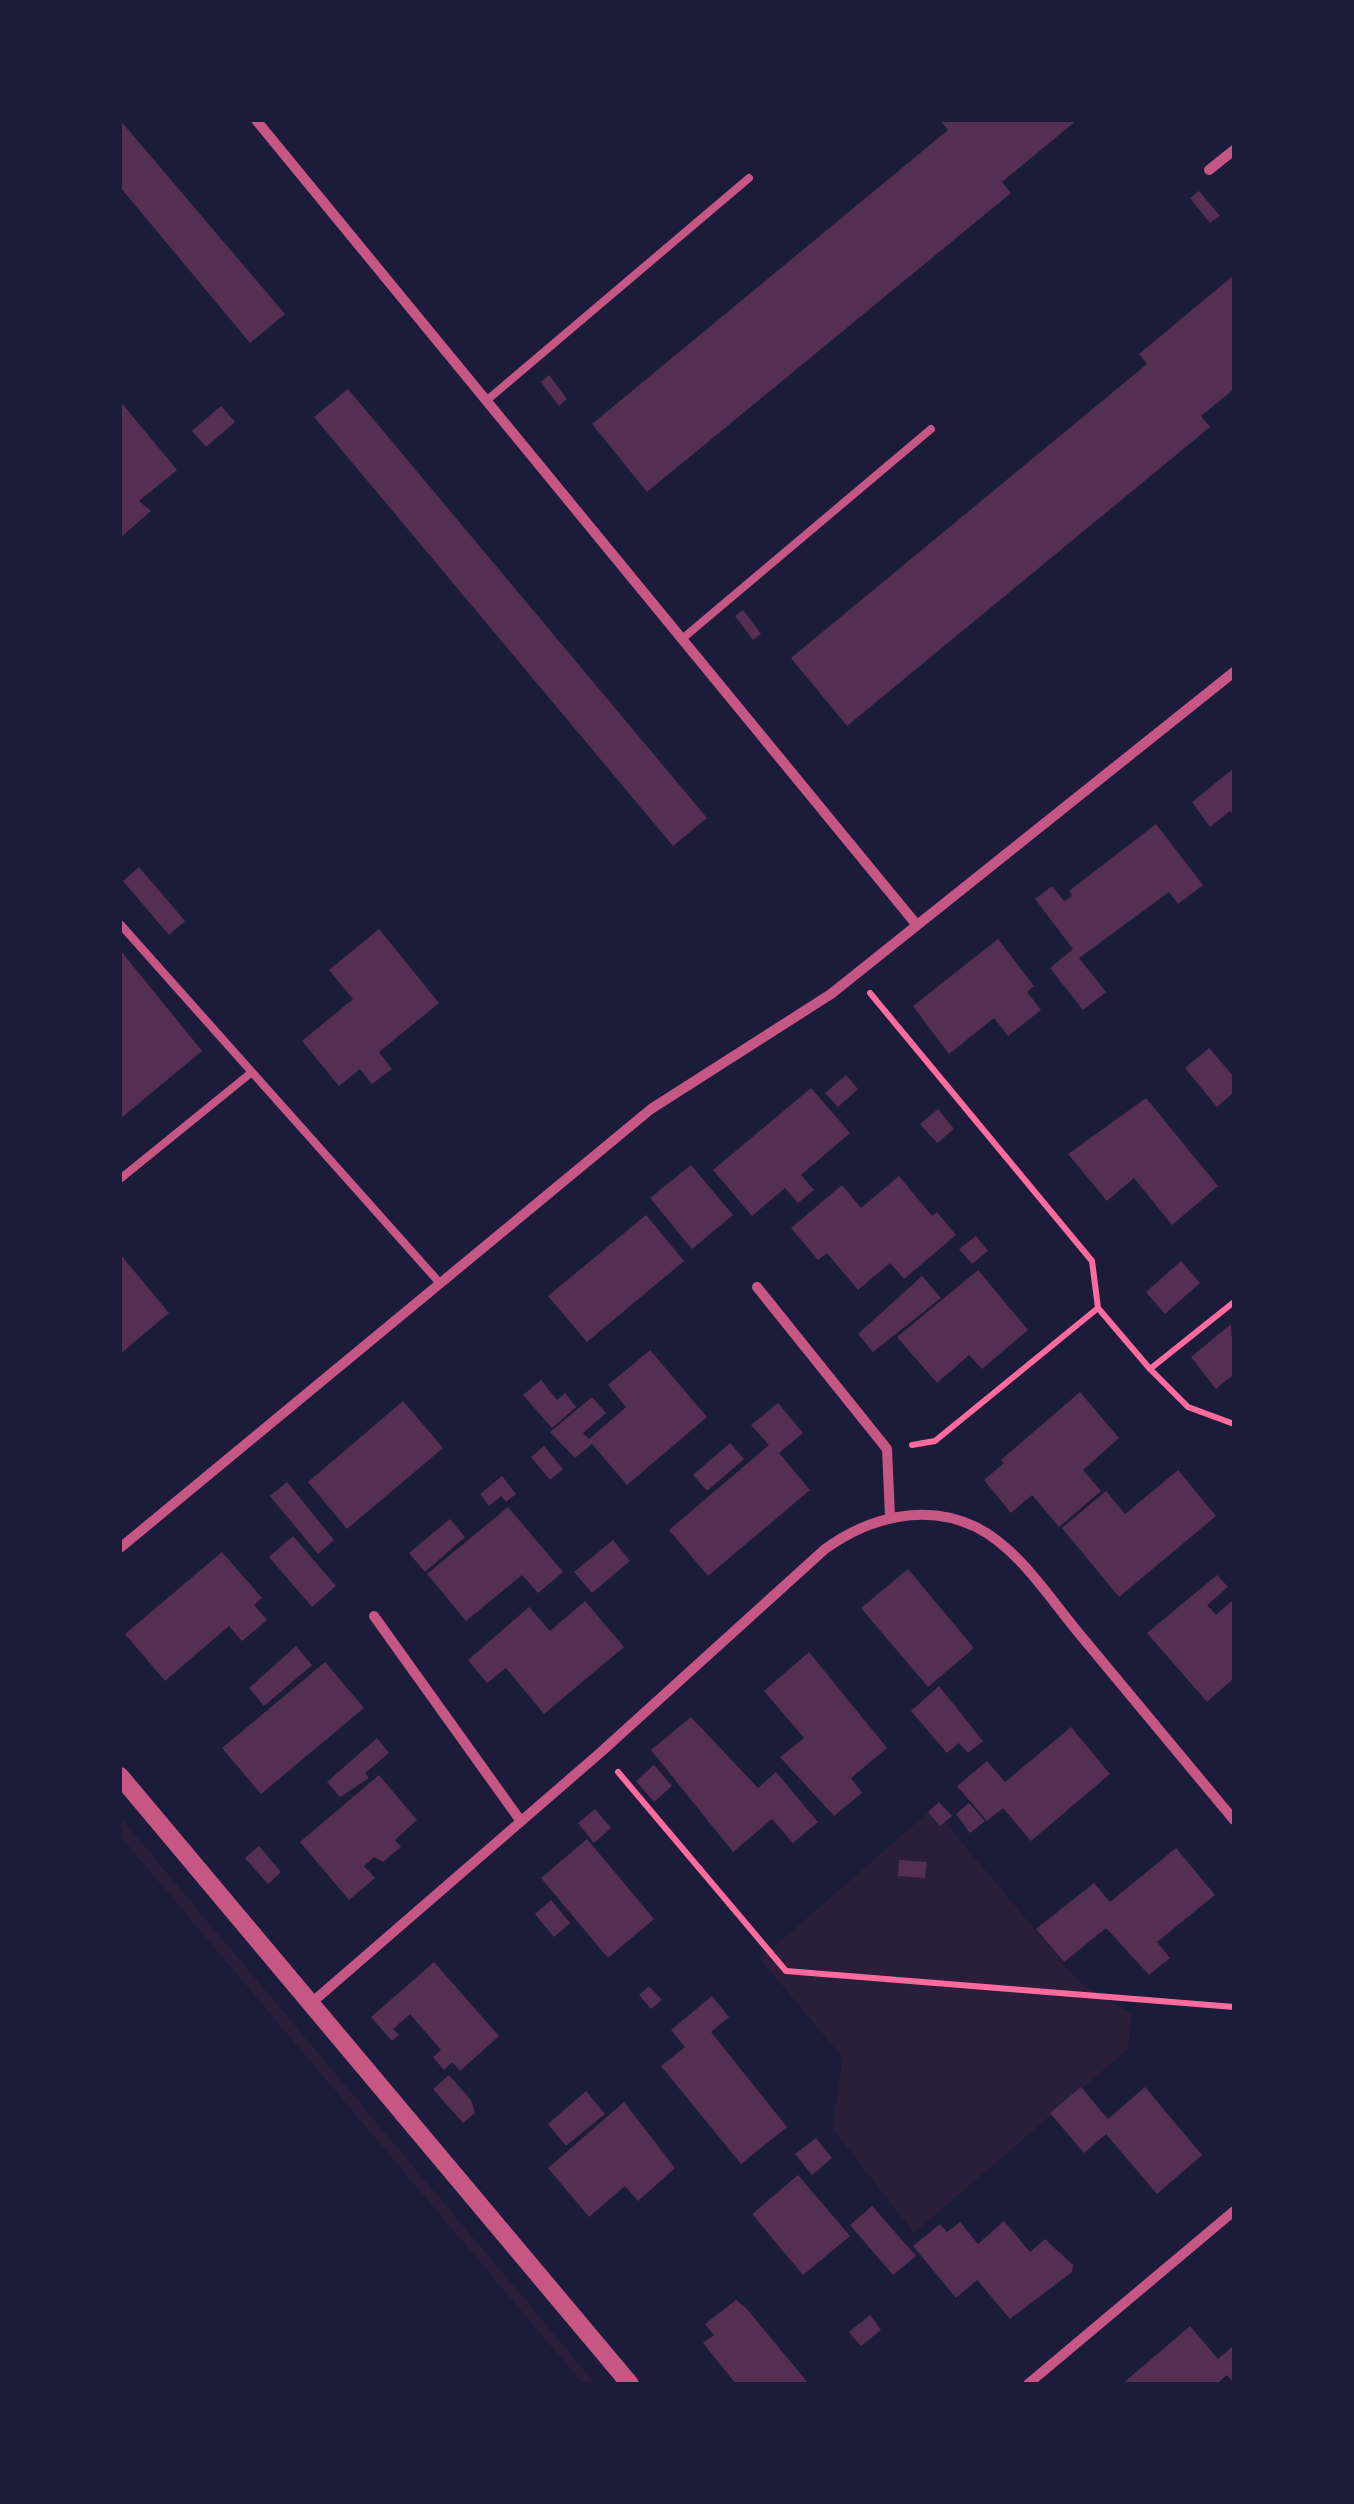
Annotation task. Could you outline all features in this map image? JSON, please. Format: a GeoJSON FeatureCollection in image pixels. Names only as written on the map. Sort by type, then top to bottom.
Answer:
{"type":"FeatureCollection","features":[{"type":"Feature","properties":{"kind":"street"},"geometry":{"type":"LineString","coordinates":[[256,120],[916,924]]}},
{"type":"Feature","properties":{"kind":"street"},"geometry":{"type":"LineString","coordinates":[[1209,170],[1234,150]]}},
{"type":"Feature","properties":{"kind":"street"},"geometry":{"type":"LineString","coordinates":[[120,1548],[438,1281],[651,1109],[832,994],[1234,672]]}},
{"type":"Feature","properties":{"kind":"street"},"geometry":{"type":"LineString","coordinates":[[757,1287],[887,1449],[890,1516]]}},
{"type":"Feature","properties":{"kind":"street"},"geometry":{"type":"LineString","coordinates":[[309,2005],[601,1752],[824,1548],[850,1530],[890,1516],[958,1520],[996,1540],[1035,1580],[1234,1820]]}},
{"type":"Feature","properties":{"kind":"street"},"geometry":{"type":"LineString","coordinates":[[374,1616],[520,1820]]}},
{"type":"Feature","properties":{"kind":"street"},"geometry":{"type":"LineString","coordinates":[[120,1776],[630,2384]]}},
{"type":"Feature","properties":{"kind":"street"},"geometry":{"type":"LineString","coordinates":[[1028,2384],[1234,2211]]}},
{"type":"Feature","properties":{"kind":"lane"},"geometry":{"type":"LineString","coordinates":[[486,401],[749,178]]}},
{"type":"Feature","properties":{"kind":"lane"},"geometry":{"type":"LineString","coordinates":[[682,638],[931,429]]}},
{"type":"Feature","properties":{"kind":"lane"},"geometry":{"type":"LineString","coordinates":[[120,924],[438,1281]]}},
{"type":"Feature","properties":{"kind":"lane"},"geometry":{"type":"LineString","coordinates":[[120,1178],[252,1072]]}},
{"type":"Feature","properties":{"kind":"path"},"geometry":{"type":"LineString","coordinates":[[854,974],[1092,1261],[1098,1308],[1188,1407],[1234,1424]]}},
{"type":"Feature","properties":{"kind":"path"},"geometry":{"type":"LineString","coordinates":[[1150,1369],[1234,1302]]}},
{"type":"Feature","properties":{"kind":"path"},"geometry":{"type":"LineString","coordinates":[[887,1449],[935,1441],[1098,1308]]}},
{"type":"Feature","properties":{"kind":"path"},"geometry":{"type":"LineString","coordinates":[[601,1752],[786,1971],[1234,2006]]}},
{"type":"Feature","properties":{"kind":"shaded area"},"geometry":{"type":"Polygon","coordinates":[[[933,1808],[1080,1983],[1132,2014],[1128,2049],[914,2233],[832,2128],[843,2058],[760,1959],[933,1808]]]}},
{"type":"Feature","properties":{"kind":"shaded area"},"geometry":{"type":"Polygon","coordinates":[[[120,1817],[596,2384],[583,2384],[120,1836],[120,1817]]]}},
{"type":"Feature","properties":{"kind":"building"},"geometry":{"type":"Polygon","coordinates":[[[120,120],[285,314],[250,343],[120,187],[120,120]]]}},
{"type":"Feature","properties":{"kind":"building"},"geometry":{"type":"Polygon","coordinates":[[[940,120],[1077,120],[1002,182],[1011,193],[647,492],[592,424],[948,130],[940,120]]]}},
{"type":"Feature","properties":{"kind":"building"},"geometry":{"type":"Polygon","coordinates":[[[1199,191],[1220,216],[1210,223],[1190,198],[1199,191]]]}},
{"type":"Feature","properties":{"kind":"building"},"geometry":{"type":"Polygon","coordinates":[[[1234,275],[1234,389],[1201,416],[1210,427],[847,726],[791,658],[1147,364],[1139,354],[1234,275]]]}},
{"type":"Feature","properties":{"kind":"building"},"geometry":{"type":"Polygon","coordinates":[[[549,375],[567,399],[559,406],[541,382],[549,375]]]}},
{"type":"Feature","properties":{"kind":"building"},"geometry":{"type":"Polygon","coordinates":[[[348,389],[707,818],[673,846],[314,417],[348,389]]]}},
{"type":"Feature","properties":{"kind":"building"},"geometry":{"type":"Polygon","coordinates":[[[120,401],[177,470],[139,501],[151,511],[120,538],[120,401]]]}},
{"type":"Feature","properties":{"kind":"building"},"geometry":{"type":"Polygon","coordinates":[[[221,406],[235,422],[206,447],[192,431],[221,406]]]}},
{"type":"Feature","properties":{"kind":"building"},"geometry":{"type":"Polygon","coordinates":[[[743,610],[761,634],[753,640],[735,616],[743,610]]]}},
{"type":"Feature","properties":{"kind":"building"},"geometry":{"type":"Polygon","coordinates":[[[1234,768],[1234,816],[1230,811],[1210,827],[1192,802],[1234,768]]]}},
{"type":"Feature","properties":{"kind":"building"},"geometry":{"type":"Polygon","coordinates":[[[1156,824],[1203,885],[1178,904],[1169,892],[1079,958],[1106,992],[1083,1010],[1050,968],[1073,949],[1035,899],[1052,886],[1064,901],[1072,896],[1069,891],[1156,824]]]}},
{"type":"Feature","properties":{"kind":"building"},"geometry":{"type":"Polygon","coordinates":[[[139,867],[185,921],[169,935],[123,881],[139,867]]]}},
{"type":"Feature","properties":{"kind":"building"},"geometry":{"type":"Polygon","coordinates":[[[379,929],[439,1003],[379,1052],[392,1069],[372,1084],[360,1069],[339,1086],[302,1041],[353,999],[329,970],[379,929]]]}},
{"type":"Feature","properties":{"kind":"building"},"geometry":{"type":"Polygon","coordinates":[[[998,939],[1034,986],[1027,992],[1041,1010],[1008,1036],[994,1018],[949,1054],[913,1006],[998,939]]]}},
{"type":"Feature","properties":{"kind":"building"},"geometry":{"type":"Polygon","coordinates":[[[120,950],[202,1051],[120,1119],[120,950]]]}},
{"type":"Feature","properties":{"kind":"building"},"geometry":{"type":"Polygon","coordinates":[[[1209,1048],[1234,1077],[1234,1092],[1217,1107],[1185,1068],[1209,1048]]]}},
{"type":"Feature","properties":{"kind":"building"},"geometry":{"type":"Polygon","coordinates":[[[846,1075],[858,1089],[838,1107],[825,1093],[846,1075]]]}},
{"type":"Feature","properties":{"kind":"building"},"geometry":{"type":"Polygon","coordinates":[[[811,1088],[850,1133],[801,1175],[814,1190],[798,1203],[785,1188],[752,1216],[713,1170],[811,1088]]]}},
{"type":"Feature","properties":{"kind":"building"},"geometry":{"type":"Polygon","coordinates":[[[1146,1098],[1218,1186],[1172,1225],[1134,1178],[1107,1201],[1068,1154],[1146,1098]]]}},
{"type":"Feature","properties":{"kind":"building"},"geometry":{"type":"Polygon","coordinates":[[[938,1109],[954,1129],[937,1143],[920,1124],[938,1109]]]}},
{"type":"Feature","properties":{"kind":"building"},"geometry":{"type":"Polygon","coordinates":[[[691,1165],[733,1215],[692,1249],[650,1198],[691,1165]]]}},
{"type":"Feature","properties":{"kind":"building"},"geometry":{"type":"Polygon","coordinates":[[[899,1176],[932,1216],[937,1212],[956,1235],[904,1279],[890,1263],[858,1290],[827,1253],[818,1260],[791,1228],[842,1185],[861,1208],[899,1176]]]}},
{"type":"Feature","properties":{"kind":"building"},"geometry":{"type":"Polygon","coordinates":[[[646,1215],[684,1261],[587,1342],[548,1296],[646,1215]]]}},
{"type":"Feature","properties":{"kind":"building"},"geometry":{"type":"Polygon","coordinates":[[[976,1236],[988,1251],[972,1264],[959,1249],[976,1236]]]}},
{"type":"Feature","properties":{"kind":"building"},"geometry":{"type":"Polygon","coordinates":[[[120,1254],[169,1313],[120,1354],[120,1254]]]}},
{"type":"Feature","properties":{"kind":"building"},"geometry":{"type":"Polygon","coordinates":[[[1181,1261],[1200,1283],[1165,1314],[1146,1292],[1181,1261]]]}},
{"type":"Feature","properties":{"kind":"building"},"geometry":{"type":"Polygon","coordinates":[[[978,1270],[1028,1330],[982,1369],[969,1355],[937,1383],[897,1337],[978,1270]]]}},
{"type":"Feature","properties":{"kind":"building"},"geometry":{"type":"Polygon","coordinates":[[[922,1276],[941,1298],[873,1352],[858,1334],[922,1276]]]}},
{"type":"Feature","properties":{"kind":"building"},"geometry":{"type":"Polygon","coordinates":[[[1231,1324],[1234,1374],[1216,1389],[1191,1357],[1231,1324]]]}},
{"type":"Feature","properties":{"kind":"building"},"geometry":{"type":"Polygon","coordinates":[[[650,1350],[707,1417],[627,1485],[592,1444],[575,1458],[550,1432],[592,1397],[606,1413],[583,1433],[589,1439],[626,1407],[608,1385],[650,1350]]]}},
{"type":"Feature","properties":{"kind":"building"},"geometry":{"type":"Polygon","coordinates":[[[541,1380],[557,1400],[565,1393],[576,1407],[552,1428],[523,1395],[541,1380]]]}},
{"type":"Feature","properties":{"kind":"building"},"geometry":{"type":"Polygon","coordinates":[[[1080,1392],[1119,1438],[1083,1470],[1101,1491],[1059,1527],[1032,1495],[1011,1513],[984,1480],[1004,1463],[1001,1460],[1080,1392]]]}},
{"type":"Feature","properties":{"kind":"building"},"geometry":{"type":"Polygon","coordinates":[[[403,1401],[443,1448],[347,1529],[308,1482],[403,1401]]]}},
{"type":"Feature","properties":{"kind":"building"},"geometry":{"type":"Polygon","coordinates":[[[778,1403],[803,1433],[779,1453],[810,1490],[708,1576],[669,1530],[769,1445],[751,1425],[778,1403]]]}},
{"type":"Feature","properties":{"kind":"building"},"geometry":{"type":"Polygon","coordinates":[[[730,1443],[744,1459],[707,1491],[693,1475],[730,1443]]]}},
{"type":"Feature","properties":{"kind":"building"},"geometry":{"type":"Polygon","coordinates":[[[544,1446],[563,1469],[550,1480],[531,1457],[544,1446]]]}},
{"type":"Feature","properties":{"kind":"building"},"geometry":{"type":"Polygon","coordinates":[[[1178,1470],[1216,1516],[1119,1597],[1062,1528],[1106,1491],[1125,1514],[1178,1470]]]}},
{"type":"Feature","properties":{"kind":"building"},"geometry":{"type":"Polygon","coordinates":[[[502,1476],[516,1494],[506,1502],[501,1496],[489,1506],[480,1494],[502,1476]]]}},
{"type":"Feature","properties":{"kind":"building"},"geometry":{"type":"Polygon","coordinates":[[[287,1482],[334,1540],[318,1554],[270,1496],[287,1482]]]}},
{"type":"Feature","properties":{"kind":"building"},"geometry":{"type":"Polygon","coordinates":[[[508,1507],[563,1572],[538,1593],[522,1575],[466,1621],[427,1574],[508,1507]]]}},
{"type":"Feature","properties":{"kind":"building"},"geometry":{"type":"Polygon","coordinates":[[[450,1519],[465,1537],[425,1572],[409,1553],[450,1519]]]}},
{"type":"Feature","properties":{"kind":"building"},"geometry":{"type":"Polygon","coordinates":[[[293,1536],[336,1586],[312,1607],[269,1557],[293,1536]]]}},
{"type":"Feature","properties":{"kind":"building"},"geometry":{"type":"Polygon","coordinates":[[[613,1540],[630,1561],[592,1593],[574,1572],[613,1540]]]}},
{"type":"Feature","properties":{"kind":"building"},"geometry":{"type":"Polygon","coordinates":[[[222,1552],[262,1598],[254,1605],[267,1620],[242,1641],[229,1626],[165,1681],[125,1634],[222,1552]]]}},
{"type":"Feature","properties":{"kind":"building"},"geometry":{"type":"Polygon","coordinates":[[[908,1569],[974,1648],[928,1687],[861,1608],[908,1569]]]}},
{"type":"Feature","properties":{"kind":"building"},"geometry":{"type":"Polygon","coordinates":[[[1217,1575],[1228,1587],[1207,1605],[1216,1615],[1234,1599],[1234,1678],[1207,1702],[1147,1633],[1217,1575]]]}},
{"type":"Feature","properties":{"kind":"building"},"geometry":{"type":"Polygon","coordinates":[[[585,1601],[624,1647],[544,1714],[506,1668],[487,1683],[468,1660],[529,1607],[550,1631],[585,1601]]]}},
{"type":"Feature","properties":{"kind":"building"},"geometry":{"type":"Polygon","coordinates":[[[296,1646],[312,1665],[264,1706],[249,1688],[296,1646]]]}},
{"type":"Feature","properties":{"kind":"building"},"geometry":{"type":"Polygon","coordinates":[[[809,1652],[887,1748],[851,1778],[862,1793],[834,1816],[780,1757],[804,1738],[764,1691],[809,1652]]]}},
{"type":"Feature","properties":{"kind":"building"},"geometry":{"type":"Polygon","coordinates":[[[325,1662],[364,1708],[261,1794],[222,1748],[325,1662]]]}},
{"type":"Feature","properties":{"kind":"building"},"geometry":{"type":"Polygon","coordinates":[[[939,1686],[983,1741],[968,1753],[959,1743],[947,1753],[911,1711],[939,1686]]]}},
{"type":"Feature","properties":{"kind":"building"},"geometry":{"type":"Polygon","coordinates":[[[691,1717],[758,1788],[776,1772],[818,1822],[793,1843],[772,1819],[733,1852],[651,1750],[691,1717]]]}},
{"type":"Feature","properties":{"kind":"building"},"geometry":{"type":"Polygon","coordinates":[[[1071,1727],[1110,1774],[1031,1841],[1003,1808],[987,1821],[957,1786],[987,1761],[1005,1782],[1071,1727]]]}},
{"type":"Feature","properties":{"kind":"building"},"geometry":{"type":"Polygon","coordinates":[[[377,1738],[389,1753],[365,1773],[369,1778],[340,1797],[327,1782],[377,1738]]]}},
{"type":"Feature","properties":{"kind":"building"},"geometry":{"type":"Polygon","coordinates":[[[654,1765],[672,1786],[654,1802],[636,1781],[654,1765]]]}},
{"type":"Feature","properties":{"kind":"building"},"geometry":{"type":"Polygon","coordinates":[[[379,1775],[417,1820],[395,1840],[401,1847],[383,1862],[374,1857],[364,1866],[375,1878],[349,1900],[300,1842],[379,1775]]]}},
{"type":"Feature","properties":{"kind":"building"},"geometry":{"type":"Polygon","coordinates":[[[939,1802],[952,1816],[940,1826],[928,1812],[939,1802]]]}},
{"type":"Feature","properties":{"kind":"building"},"geometry":{"type":"Polygon","coordinates":[[[969,1803],[985,1821],[970,1833],[956,1814],[969,1803]]]}},
{"type":"Feature","properties":{"kind":"building"},"geometry":{"type":"Polygon","coordinates":[[[595,1809],[611,1828],[594,1843],[578,1823],[595,1809]]]}},
{"type":"Feature","properties":{"kind":"building"},"geometry":{"type":"Polygon","coordinates":[[[587,1839],[654,1919],[608,1958],[541,1878],[587,1839]]]}},
{"type":"Feature","properties":{"kind":"building"},"geometry":{"type":"Polygon","coordinates":[[[259,1846],[281,1872],[268,1884],[245,1858],[259,1846]]]}},
{"type":"Feature","properties":{"kind":"building"},"geometry":{"type":"Polygon","coordinates":[[[1176,1848],[1215,1895],[1157,1942],[1170,1958],[1149,1975],[1106,1928],[1064,1962],[1036,1929],[1094,1883],[1110,1902],[1176,1848]]]}},
{"type":"Feature","properties":{"kind":"building"},"geometry":{"type":"Polygon","coordinates":[[[899,1860],[927,1862],[925,1878],[898,1876],[899,1860]]]}},
{"type":"Feature","properties":{"kind":"building"},"geometry":{"type":"Polygon","coordinates":[[[551,1900],[570,1923],[554,1937],[535,1914],[551,1900]]]}},
{"type":"Feature","properties":{"kind":"building"},"geometry":{"type":"Polygon","coordinates":[[[434,1962],[499,2036],[460,2071],[452,2062],[444,2070],[433,2057],[441,2050],[410,2014],[393,2029],[399,2035],[392,2041],[371,2017],[434,1962]]]}},
{"type":"Feature","properties":{"kind":"building"},"geometry":{"type":"Polygon","coordinates":[[[649,1986],[662,2000],[651,2009],[639,1995],[649,1986]]]}},
{"type":"Feature","properties":{"kind":"building"},"geometry":{"type":"Polygon","coordinates":[[[712,1996],[729,2017],[711,2032],[787,2127],[741,2164],[661,2066],[685,2047],[671,2030],[712,1996]]]}},
{"type":"Feature","properties":{"kind":"building"},"geometry":{"type":"Polygon","coordinates":[[[449,2075],[471,2100],[475,2113],[463,2123],[433,2089],[449,2075]]]}},
{"type":"Feature","properties":{"kind":"building"},"geometry":{"type":"Polygon","coordinates":[[[1081,2087],[1108,2119],[1145,2087],[1202,2155],[1157,2194],[1106,2134],[1084,2153],[1050,2113],[1081,2087]]]}},
{"type":"Feature","properties":{"kind":"building"},"geometry":{"type":"Polygon","coordinates":[[[586,2091],[605,2114],[566,2146],[548,2124],[586,2091]]]}},
{"type":"Feature","properties":{"kind":"building"},"geometry":{"type":"Polygon","coordinates":[[[624,2102],[675,2168],[638,2201],[625,2186],[589,2217],[548,2168],[624,2102]]]}},
{"type":"Feature","properties":{"kind":"building"},"geometry":{"type":"Polygon","coordinates":[[[816,2138],[832,2158],[812,2175],[795,2154],[816,2138]]]}},
{"type":"Feature","properties":{"kind":"building"},"geometry":{"type":"Polygon","coordinates":[[[798,2175],[850,2236],[803,2275],[752,2214],[798,2175]]]}},
{"type":"Feature","properties":{"kind":"building"},"geometry":{"type":"Polygon","coordinates":[[[872,2206],[916,2256],[893,2275],[850,2225],[872,2206]]]}},
{"type":"Feature","properties":{"kind":"building"},"geometry":{"type":"Polygon","coordinates":[[[1004,2221],[1030,2252],[1045,2239],[1073,2265],[1072,2272],[1010,2319],[977,2280],[956,2298],[913,2246],[940,2224],[947,2232],[960,2222],[978,2244],[1004,2221]]]}},
{"type":"Feature","properties":{"kind":"building"},"geometry":{"type":"Polygon","coordinates":[[[736,2300],[809,2384],[736,2384],[703,2343],[714,2335],[705,2324],[736,2300]]]}},
{"type":"Feature","properties":{"kind":"building"},"geometry":{"type":"Polygon","coordinates":[[[870,2315],[881,2330],[861,2346],[849,2332],[870,2315]]]}},
{"type":"Feature","properties":{"kind":"building"},"geometry":{"type":"Polygon","coordinates":[[[1190,2326],[1218,2359],[1234,2345],[1234,2383],[1227,2375],[1217,2384],[1122,2384],[1190,2326]]]}}]}
